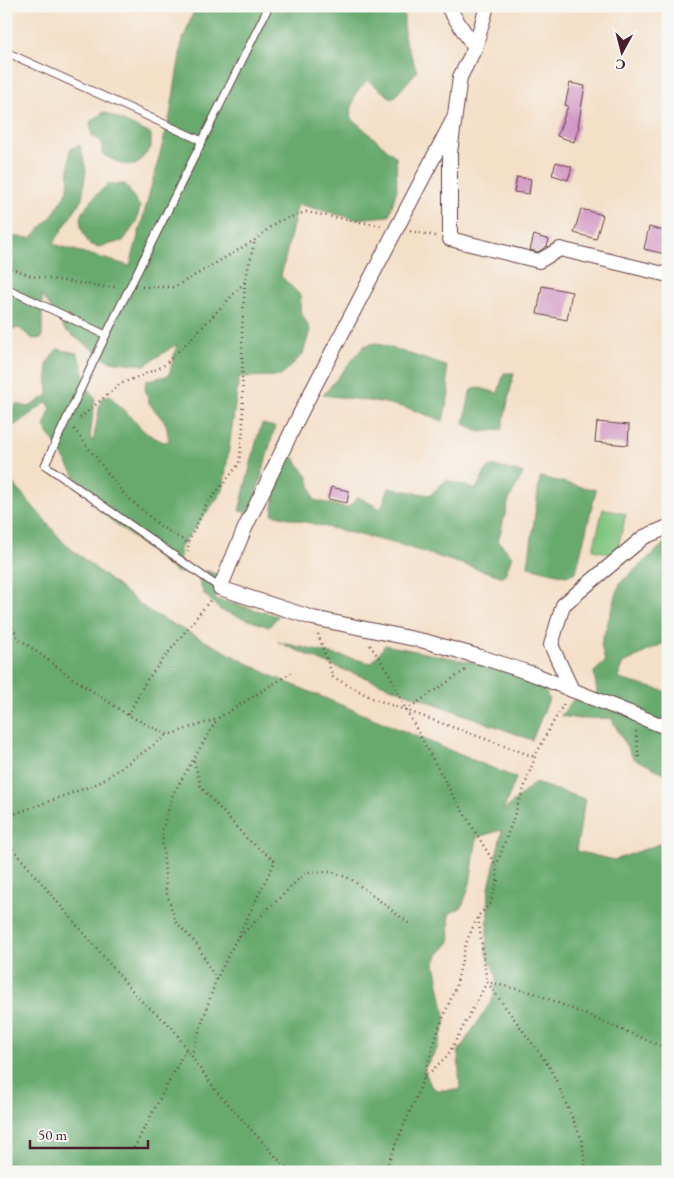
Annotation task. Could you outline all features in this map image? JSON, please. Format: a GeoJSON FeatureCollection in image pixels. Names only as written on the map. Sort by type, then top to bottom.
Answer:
{"type":"FeatureCollection","features":[{"type":"Feature","properties":{"kind":"street"},"geometry":{"type":"LineString","coordinates":[[446,6],[475,48]]}},
{"type":"Feature","properties":{"kind":"street"},"geometry":{"type":"LineString","coordinates":[[487,6],[475,48],[460,77],[450,153],[450,239],[539,261],[560,249],[668,275]]}},
{"type":"Feature","properties":{"kind":"street"},"geometry":{"type":"LineString","coordinates":[[454,118],[301,412],[220,588],[313,618],[424,641],[484,658],[533,674],[668,728]]}},
{"type":"Feature","properties":{"kind":"street"},"geometry":{"type":"LineString","coordinates":[[572,690],[551,645],[563,605],[644,538],[668,527]]}},
{"type":"Feature","properties":{"kind":"lane"},"geometry":{"type":"LineString","coordinates":[[220,588],[45,465],[106,335],[269,6]]}},
{"type":"Feature","properties":{"kind":"lane"},"geometry":{"type":"LineString","coordinates":[[6,52],[202,141]]}},
{"type":"Feature","properties":{"kind":"lane"},"geometry":{"type":"LineString","coordinates":[[6,288],[106,335]]}},
{"type":"Feature","properties":{"kind":"path"},"geometry":{"type":"LineString","coordinates":[[66,418],[122,492],[160,526],[188,543],[206,505],[239,464],[243,429],[242,331],[245,281],[255,240],[276,222],[306,212],[450,239]]}},
{"type":"Feature","properties":{"kind":"path"},"geometry":{"type":"LineString","coordinates":[[72,426],[120,384],[162,367],[245,281]]}},
{"type":"Feature","properties":{"kind":"path"},"geometry":{"type":"LineString","coordinates":[[128,715],[146,681],[220,588]]}},
{"type":"Feature","properties":{"kind":"path"},"geometry":{"type":"LineString","coordinates":[[6,614],[18,638],[128,715],[168,735]]}},
{"type":"Feature","properties":{"kind":"path"},"geometry":{"type":"LineString","coordinates":[[313,618],[333,677],[372,698],[535,757]]}},
{"type":"Feature","properties":{"kind":"path"},"geometry":{"type":"LineString","coordinates":[[359,626],[389,673],[406,710],[451,792],[496,866],[498,882],[490,904],[478,916],[466,943],[456,986],[439,1028],[423,1079],[384,1172]]}},
{"type":"Feature","properties":{"kind":"path"},"geometry":{"type":"LineString","coordinates":[[406,710],[484,658]]}},
{"type":"Feature","properties":{"kind":"path"},"geometry":{"type":"LineString","coordinates":[[6,817],[99,783],[168,735],[217,720],[291,673]]}},
{"type":"Feature","properties":{"kind":"path"},"geometry":{"type":"LineString","coordinates":[[496,866],[535,757],[572,690]]}},
{"type":"Feature","properties":{"kind":"path"},"geometry":{"type":"LineString","coordinates":[[635,714],[639,760]]}},
{"type":"Feature","properties":{"kind":"path"},"geometry":{"type":"LineString","coordinates":[[216,980],[198,946],[176,922],[166,891],[162,831],[173,794],[217,720]]}},
{"type":"Feature","properties":{"kind":"path"},"geometry":{"type":"LineString","coordinates":[[191,1056],[216,980],[275,861],[246,838],[201,787],[194,761]]}},
{"type":"Feature","properties":{"kind":"path"},"geometry":{"type":"LineString","coordinates":[[6,841],[142,1001],[172,1027],[216,1091],[290,1172]]}},
{"type":"Feature","properties":{"kind":"path"},"geometry":{"type":"LineString","coordinates":[[236,940],[306,872],[332,872],[350,879],[410,924]]}},
{"type":"Feature","properties":{"kind":"path"},"geometry":{"type":"LineString","coordinates":[[478,916],[487,982],[551,1069],[582,1140],[586,1172]]}},
{"type":"Feature","properties":{"kind":"path"},"geometry":{"type":"LineString","coordinates":[[487,982],[534,993],[668,1049]]}},
{"type":"Feature","properties":{"kind":"path"},"geometry":{"type":"LineString","coordinates":[[423,1079],[448,1055],[487,982]]}},
{"type":"Feature","properties":{"kind":"path"},"geometry":{"type":"LineString","coordinates":[[134,1148],[186,1049]]}},
{"type":"Feature","properties":{"kind":"green space"},"geometry":{"type":"Polygon","coordinates":[[[196,6],[404,6],[404,37],[417,71],[393,99],[367,80],[355,94],[350,117],[396,157],[397,189],[389,216],[355,219],[298,204],[281,276],[301,296],[300,310],[310,330],[303,354],[281,376],[239,377],[223,491],[181,546],[178,574],[106,516],[74,475],[44,426],[51,408],[47,402],[8,430],[6,460],[6,415],[16,404],[29,407],[48,395],[47,363],[57,349],[77,353],[82,365],[85,384],[95,398],[90,437],[93,442],[101,399],[109,395],[146,433],[163,442],[169,441],[166,424],[149,403],[145,388],[146,381],[169,375],[177,344],[145,365],[109,361],[65,330],[42,295],[42,338],[33,339],[19,328],[14,329],[6,326],[6,236],[31,238],[52,216],[68,190],[70,149],[80,145],[86,170],[82,199],[53,244],[130,266],[170,116],[182,42],[196,6]]]}},
{"type":"Feature","properties":{"kind":"green space"},"geometry":{"type":"Polygon","coordinates":[[[104,112],[151,134],[151,148],[136,165],[121,164],[102,154],[102,142],[92,136],[90,122],[104,112]]]}},
{"type":"Feature","properties":{"kind":"green space"},"geometry":{"type":"Polygon","coordinates":[[[109,184],[125,184],[140,207],[136,223],[123,241],[98,247],[89,244],[82,230],[81,220],[90,202],[109,184]]]}},
{"type":"Feature","properties":{"kind":"green space"},"geometry":{"type":"Polygon","coordinates":[[[376,343],[446,366],[449,394],[443,421],[410,409],[385,403],[323,395],[364,346],[376,343]]]}},
{"type":"Feature","properties":{"kind":"green space"},"geometry":{"type":"Polygon","coordinates":[[[504,373],[514,373],[502,429],[481,432],[464,424],[470,392],[476,387],[498,393],[504,373]]]}},
{"type":"Feature","properties":{"kind":"green space"},"geometry":{"type":"Polygon","coordinates":[[[262,424],[275,427],[251,513],[239,511],[258,435],[262,424]]]}},
{"type":"Feature","properties":{"kind":"green space"},"geometry":{"type":"Polygon","coordinates":[[[282,453],[292,455],[308,477],[314,500],[347,508],[358,497],[381,509],[389,488],[430,495],[446,480],[476,489],[487,469],[494,466],[523,473],[509,500],[498,541],[512,556],[504,577],[397,544],[272,514],[282,453]]]}},
{"type":"Feature","properties":{"kind":"green space"},"geometry":{"type":"Polygon","coordinates":[[[6,475],[65,544],[150,612],[272,676],[516,778],[503,811],[535,783],[585,799],[576,851],[614,860],[668,841],[668,1172],[6,1172],[6,475]],[[502,830],[477,837],[470,884],[462,907],[449,914],[450,942],[438,955],[435,963],[446,1021],[437,1049],[424,1069],[431,1086],[437,1090],[460,1090],[458,1052],[493,999],[497,977],[486,953],[489,888],[502,830]]]}},
{"type":"Feature","properties":{"kind":"green space"},"geometry":{"type":"Polygon","coordinates":[[[540,477],[596,490],[576,572],[566,576],[528,566],[540,477]]]}},
{"type":"Feature","properties":{"kind":"green space"},"geometry":{"type":"Polygon","coordinates":[[[603,509],[626,514],[616,555],[593,550],[603,509]]]}},
{"type":"Feature","properties":{"kind":"green space"},"geometry":{"type":"Polygon","coordinates":[[[668,540],[668,641],[622,664],[619,679],[668,692],[668,775],[633,758],[611,718],[579,719],[561,716],[573,700],[597,693],[594,672],[605,662],[601,644],[620,583],[668,540]]]}},
{"type":"Feature","properties":{"kind":"green space"},"geometry":{"type":"Polygon","coordinates":[[[205,570],[221,576],[215,599],[278,616],[269,627],[220,610],[204,594],[198,579],[205,570]]]}},
{"type":"Feature","properties":{"kind":"green space"},"geometry":{"type":"Polygon","coordinates":[[[278,642],[372,663],[385,645],[487,665],[535,670],[549,699],[532,740],[326,663],[278,642]]]}},
{"type":"Feature","properties":{"kind":"building"},"geometry":{"type":"Polygon","coordinates":[[[570,83],[585,86],[579,126],[574,142],[557,136],[568,106],[565,105],[570,83]]]}},
{"type":"Feature","properties":{"kind":"building"},"geometry":{"type":"Polygon","coordinates":[[[556,162],[572,167],[568,180],[552,175],[556,162]]]}},
{"type":"Feature","properties":{"kind":"building"},"geometry":{"type":"Polygon","coordinates":[[[517,177],[531,179],[529,194],[514,192],[517,177]]]}},
{"type":"Feature","properties":{"kind":"building"},"geometry":{"type":"Polygon","coordinates":[[[581,209],[603,215],[596,239],[574,233],[581,209]]]}},
{"type":"Feature","properties":{"kind":"building"},"geometry":{"type":"Polygon","coordinates":[[[649,227],[668,232],[668,244],[665,254],[644,249],[649,227]]]}},
{"type":"Feature","properties":{"kind":"building"},"geometry":{"type":"Polygon","coordinates":[[[534,235],[549,240],[547,246],[538,252],[530,250],[534,235]]]}},
{"type":"Feature","properties":{"kind":"building"},"geometry":{"type":"Polygon","coordinates":[[[542,286],[572,292],[567,320],[537,314],[542,286]]]}},
{"type":"Feature","properties":{"kind":"building"},"geometry":{"type":"Polygon","coordinates":[[[597,422],[629,425],[628,445],[595,442],[597,422]]]}},
{"type":"Feature","properties":{"kind":"building"},"geometry":{"type":"Polygon","coordinates":[[[331,487],[349,491],[347,503],[328,499],[331,487]]]}}]}
